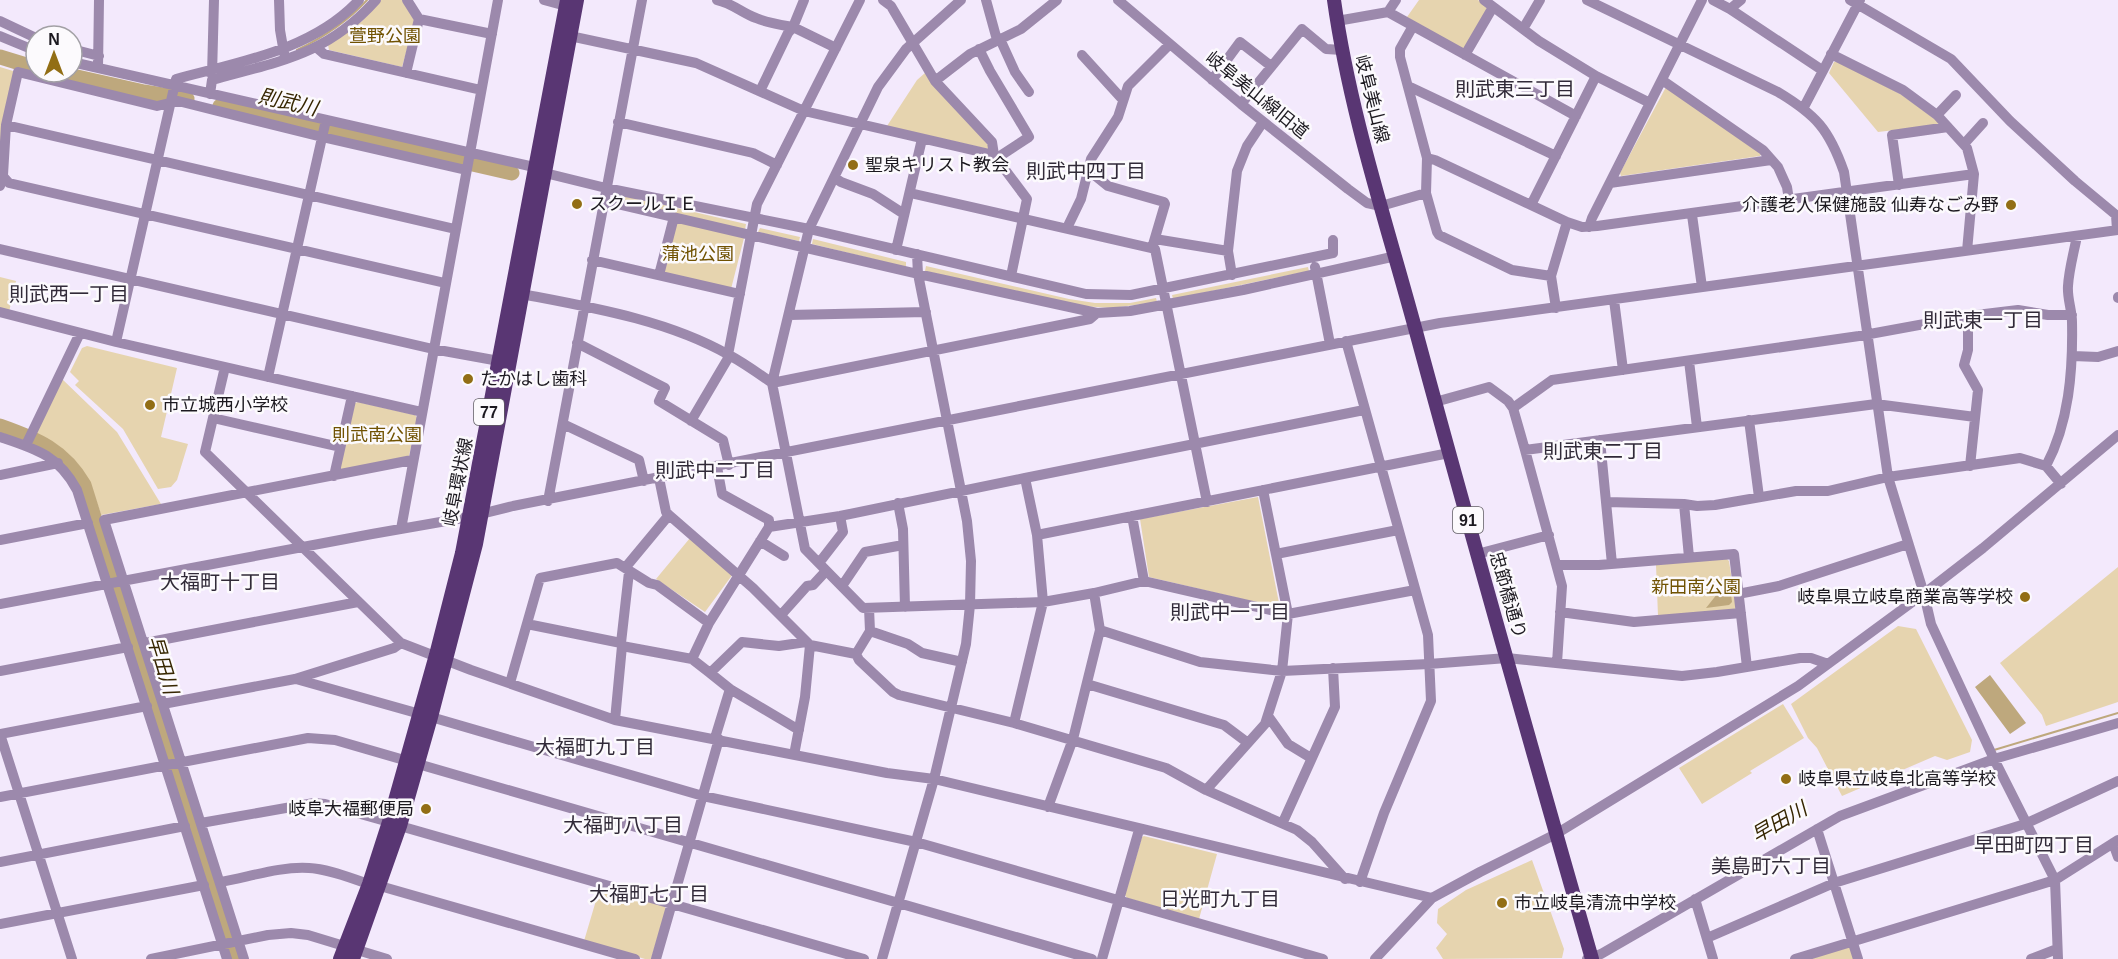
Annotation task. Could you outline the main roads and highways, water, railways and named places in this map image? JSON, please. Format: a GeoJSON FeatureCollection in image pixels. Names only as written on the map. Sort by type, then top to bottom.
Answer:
{"type":"FeatureCollection","features":[{"type":"Feature","properties":{"kind":"main road","name":"岐阜美山線"},"geometry":{"type":"LineString","coordinates":[[1330,1],[1337,21],[1356,114],[1381,206]]}},
{"type":"Feature","properties":{"kind":"main road","name":"岐阜環状線"},"geometry":{"type":"LineString","coordinates":[[476,516],[499,361],[570,36],[570,2]]}},
{"type":"Feature","properties":{"kind":"main road","name":"岐阜環状線"},"geometry":{"type":"LineString","coordinates":[[349,954],[394,824],[441,657],[476,516],[522,294],[539,170],[570,2]]}},
{"type":"Feature","properties":{"kind":"main road","name":"忠節橋通り"},"geometry":{"type":"LineString","coordinates":[[1381,206],[1590,958]]}},
{"type":"Feature","properties":{"kind":"waterway"},"geometry":{"type":"LineString","coordinates":[[297,50],[335,28],[367,0]]}},
{"type":"Feature","properties":{"kind":"waterway","name":"則武川"},"geometry":{"type":"LineString","coordinates":[[0,57],[24,64]]}},
{"type":"Feature","properties":{"kind":"waterway","name":"則武川"},"geometry":{"type":"LineString","coordinates":[[84,79],[187,99]]}},
{"type":"Feature","properties":{"kind":"waterway","name":"則武川"},"geometry":{"type":"LineString","coordinates":[[220,106],[512,173]]}},
{"type":"Feature","properties":{"kind":"waterway","name":"早田川"},"geometry":{"type":"LineString","coordinates":[[0,426],[38,441],[58,454],[68,463],[84,485],[233,959]]}},
{"type":"Feature","properties":{"kind":"waterway","name":"早田川"},"geometry":{"type":"LineString","coordinates":[[1994,750],[2118,713]]}},
{"type":"Feature","properties":{"kind":"place","name":"聖泉キリスト教会"},"geometry":{"type":"Point","coordinates":[853,165]}},
{"type":"Feature","properties":{"kind":"place","name":"スクールＩＥ"},"geometry":{"type":"Point","coordinates":[577,204]}},
{"type":"Feature","properties":{"kind":"place","name":"介護老人保健施設 仙寿なごみ野"},"geometry":{"type":"Point","coordinates":[2011,205]}},
{"type":"Feature","properties":{"kind":"place","name":"たかはし歯科"},"geometry":{"type":"Point","coordinates":[468,379]}},
{"type":"Feature","properties":{"kind":"place","name":"市立城西小学校"},"geometry":{"type":"Point","coordinates":[150,405]}},
{"type":"Feature","properties":{"kind":"place","name":"岐阜県立岐阜商業高等学校"},"geometry":{"type":"Point","coordinates":[2025,597]}},
{"type":"Feature","properties":{"kind":"place","name":"岐阜県立岐阜北高等学校"},"geometry":{"type":"Point","coordinates":[1786,779]}},
{"type":"Feature","properties":{"kind":"place","name":"岐阜大福郵便局"},"geometry":{"type":"Point","coordinates":[426,809]}},
{"type":"Feature","properties":{"kind":"place","name":"市立岐阜清流中学校"},"geometry":{"type":"Point","coordinates":[1502,903]}},
{"type":"Feature","properties":{"kind":"district","name":"則武東三丁目"},"geometry":{"type":"Point","coordinates":[1515,89]}},
{"type":"Feature","properties":{"kind":"district","name":"則武中四丁目"},"geometry":{"type":"Point","coordinates":[1086,171]}},
{"type":"Feature","properties":{"kind":"district","name":"則武西一丁目"},"geometry":{"type":"Point","coordinates":[69,294]}},
{"type":"Feature","properties":{"kind":"district","name":"則武東一丁目"},"geometry":{"type":"Point","coordinates":[1983,320]}},
{"type":"Feature","properties":{"kind":"district","name":"則武東二丁目"},"geometry":{"type":"Point","coordinates":[1603,451]}},
{"type":"Feature","properties":{"kind":"district","name":"則武中二丁目"},"geometry":{"type":"Point","coordinates":[715,470]}},
{"type":"Feature","properties":{"kind":"district","name":"大福町十丁目"},"geometry":{"type":"Point","coordinates":[220,582]}},
{"type":"Feature","properties":{"kind":"district","name":"則武中一丁目"},"geometry":{"type":"Point","coordinates":[1230,612]}},
{"type":"Feature","properties":{"kind":"district","name":"大福町九丁目"},"geometry":{"type":"Point","coordinates":[595,747]}},
{"type":"Feature","properties":{"kind":"district","name":"大福町八丁目"},"geometry":{"type":"Point","coordinates":[623,825]}},
{"type":"Feature","properties":{"kind":"district","name":"早田町四丁目"},"geometry":{"type":"Point","coordinates":[2034,845]}},
{"type":"Feature","properties":{"kind":"district","name":"美島町六丁目"},"geometry":{"type":"Point","coordinates":[1771,866]}},
{"type":"Feature","properties":{"kind":"district","name":"大福町七丁目"},"geometry":{"type":"Point","coordinates":[649,894]}},
{"type":"Feature","properties":{"kind":"district","name":"日光町九丁目"},"geometry":{"type":"Point","coordinates":[1220,899]}},
{"type":"Feature","properties":{"kind":"park label","name":"萱野公園"},"geometry":{"type":"Point","coordinates":[385,36]}},
{"type":"Feature","properties":{"kind":"park label","name":"蒲池公園"},"geometry":{"type":"Point","coordinates":[698,254]}},
{"type":"Feature","properties":{"kind":"park label","name":"則武南公園"},"geometry":{"type":"Point","coordinates":[377,435]}},
{"type":"Feature","properties":{"kind":"park label","name":"新田南公園"},"geometry":{"type":"Point","coordinates":[1696,587]}}]}
